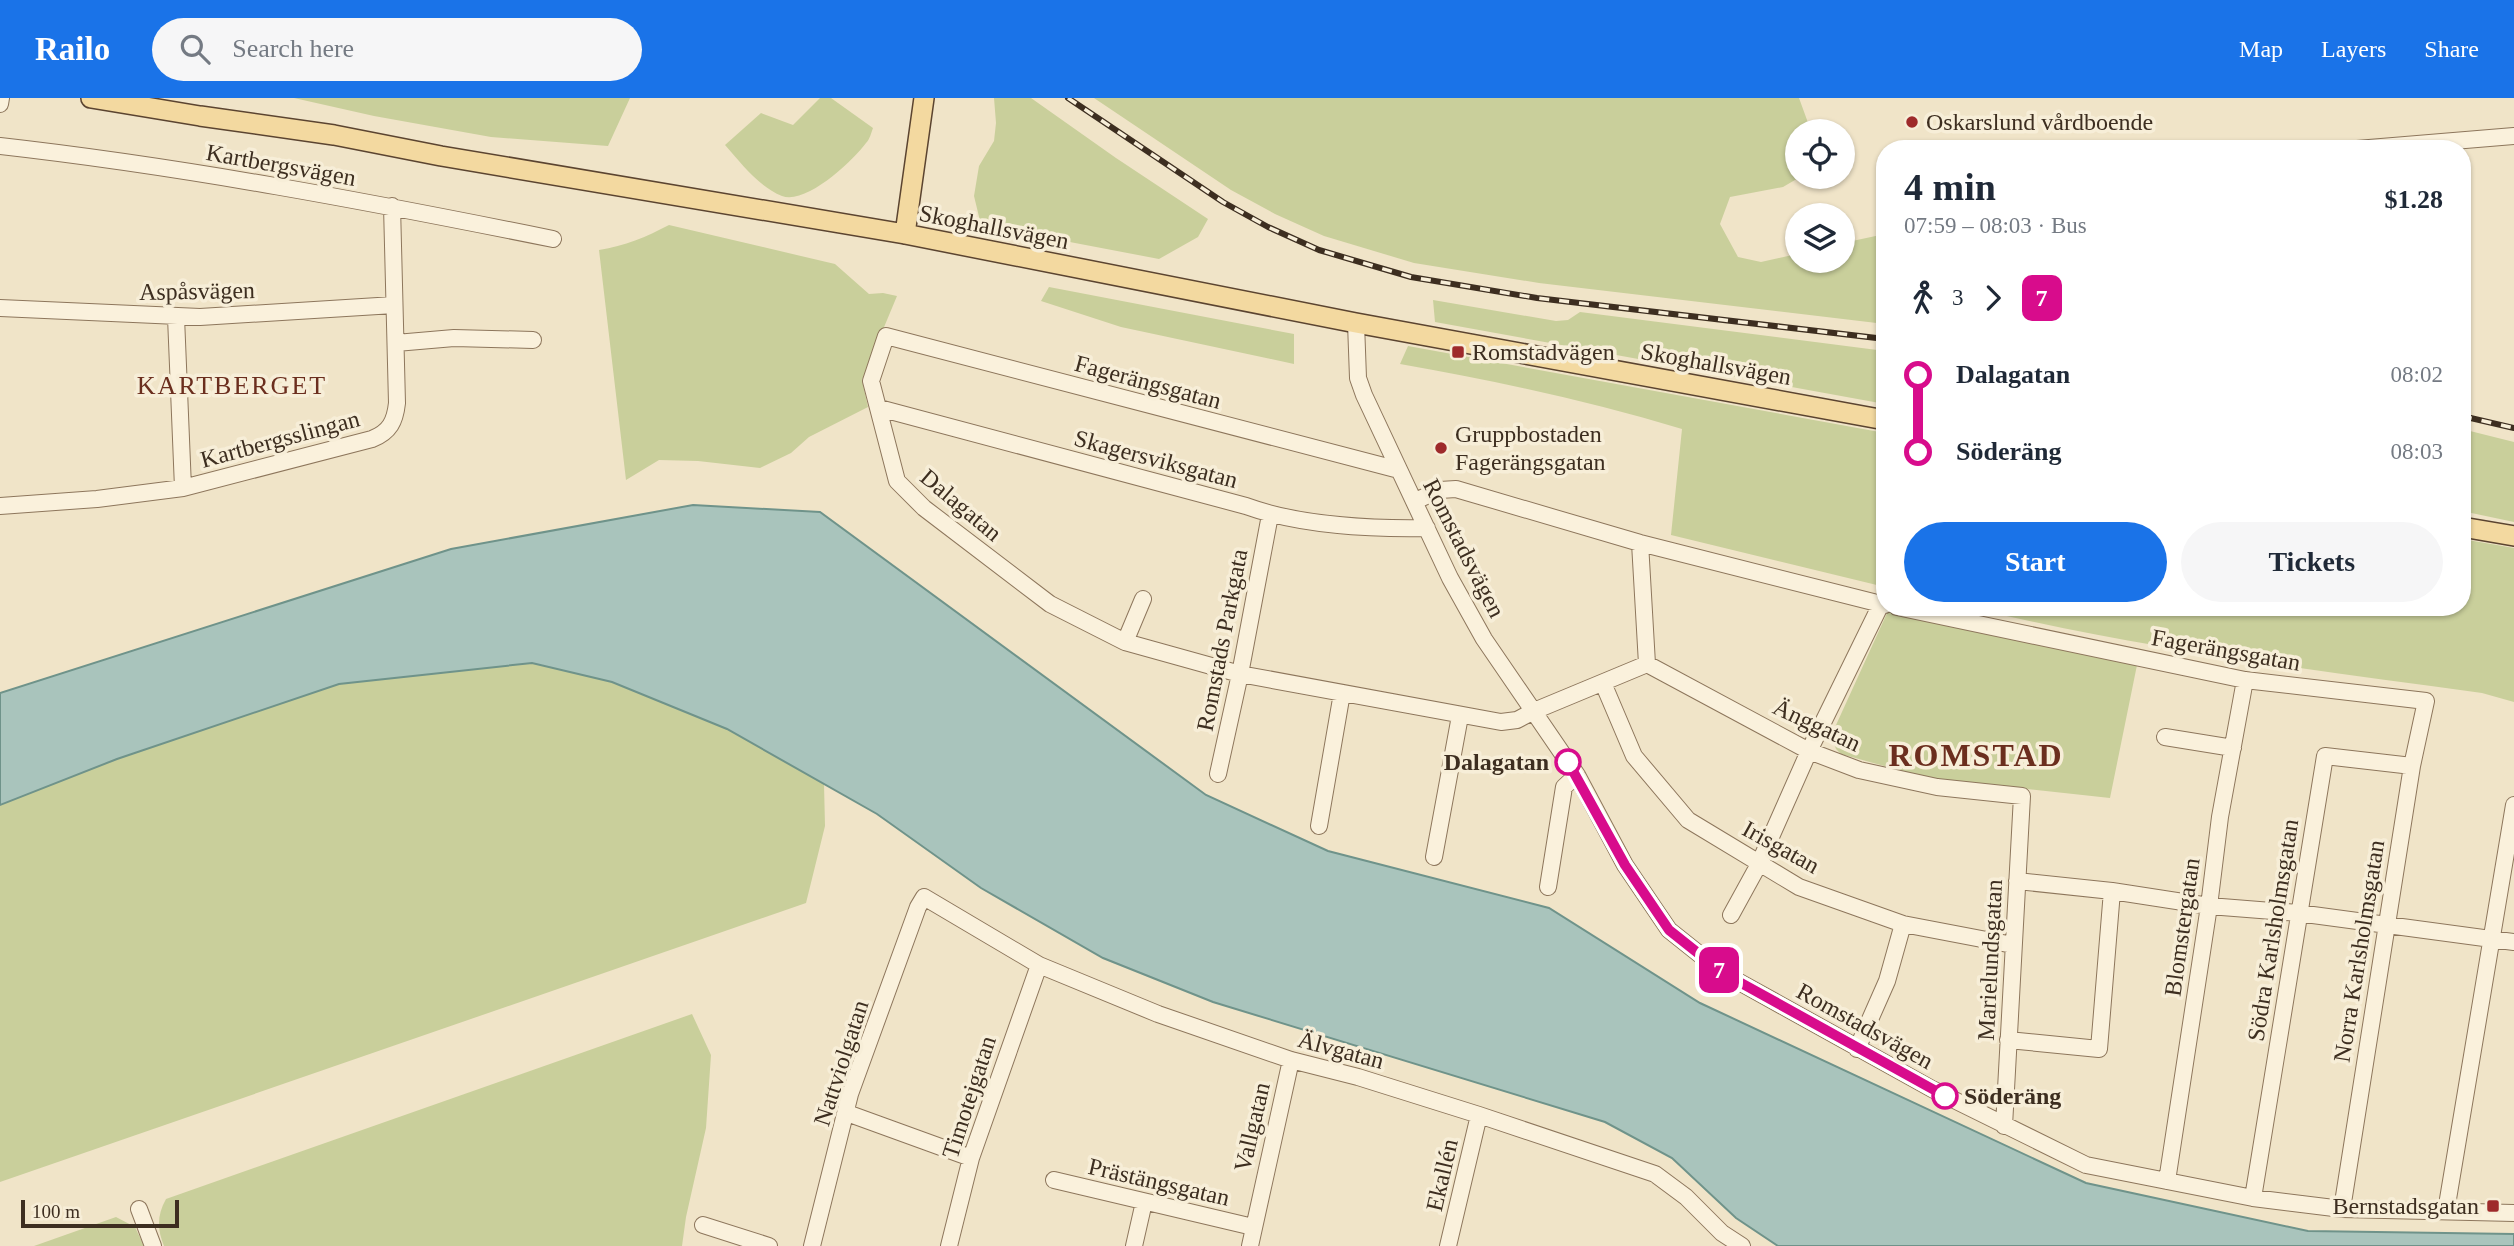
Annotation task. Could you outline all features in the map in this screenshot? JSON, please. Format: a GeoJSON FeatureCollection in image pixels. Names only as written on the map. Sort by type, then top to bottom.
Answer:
{"type":"FeatureCollection","features":[{"type":"Feature","properties":{"kind":"main road","name":"Skoghallsvägen"},"geometry":{"type":"LineString","coordinates":[[91,98],[334,135],[441,156],[905,234],[1356,323],[1876,418]]}},
{"type":"Feature","properties":{"kind":"main road"},"geometry":{"type":"LineString","coordinates":[[905,234],[924,98]]}},
{"type":"Feature","properties":{"kind":"main road"},"geometry":{"type":"LineString","coordinates":[[2471,529],[2514,536]]}},
{"type":"Feature","properties":{"kind":"street"},"geometry":{"type":"LineString","coordinates":[[0,104],[1,98]]}},
{"type":"Feature","properties":{"kind":"street"},"geometry":{"type":"LineString","coordinates":[[2466,140],[2514,136]]}},
{"type":"Feature","properties":{"kind":"street","name":"Kartbergsvägen"},"geometry":{"type":"LineString","coordinates":[[0,146],[175,170],[392,206],[553,239]]}},
{"type":"Feature","properties":{"kind":"street","name":"Kartbergsslingan"},"geometry":{"type":"LineString","coordinates":[[0,506],[97,499],[183,488],[372,439],[385,432],[395,418],[392,206]]}},
{"type":"Feature","properties":{"kind":"street","name":"Aspåsvägen"},"geometry":{"type":"LineString","coordinates":[[0,308],[176,317],[394,305]]}},
{"type":"Feature","properties":{"kind":"street"},"geometry":{"type":"LineString","coordinates":[[176,317],[183,488]]}},
{"type":"Feature","properties":{"kind":"street","name":"Romstadsvägen"},"geometry":{"type":"LineString","coordinates":[[1356,323],[1358,378],[1450,578],[1484,639],[1577,775],[1625,865],[1669,930],[1723,973],[1857,1049],[2004,1126],[2086,1165],[2253,1198],[2342,1209],[2514,1213]]}},
{"type":"Feature","properties":{"kind":"street","name":"Fagerängsgatan"},"geometry":{"type":"LineString","coordinates":[[886,335],[1399,470]]}},
{"type":"Feature","properties":{"kind":"street","name":"Dalagatan"},"geometry":{"type":"LineString","coordinates":[[886,335],[871,382],[897,481],[924,508],[1050,604],[1125,642],[1240,674],[1501,722],[1517,720],[1534,710],[1647,664]]}},
{"type":"Feature","properties":{"kind":"street"},"geometry":{"type":"LineString","coordinates":[[396,343],[454,338],[533,340]]}},
{"type":"Feature","properties":{"kind":"street","name":"Skagersviksgatan"},"geometry":{"type":"LineString","coordinates":[[879,408],[1246,506],[1270,515],[1374,529],[1427,528]]}},
{"type":"Feature","properties":{"kind":"street"},"geometry":{"type":"LineString","coordinates":[[1415,502],[1440,490],[1456,489],[1640,543],[1876,602]]}},
{"type":"Feature","properties":{"kind":"street","name":"Romstads Parkgata"},"geometry":{"type":"LineString","coordinates":[[1218,774],[1270,515]]}},
{"type":"Feature","properties":{"kind":"street"},"geometry":{"type":"LineString","coordinates":[[1640,543],[1647,664]]}},
{"type":"Feature","properties":{"kind":"street"},"geometry":{"type":"LineString","coordinates":[[1125,642],[1143,599]]}},
{"type":"Feature","properties":{"kind":"street"},"geometry":{"type":"LineString","coordinates":[[1731,915],[1759,864],[1809,751],[1877,616]]}},
{"type":"Feature","properties":{"kind":"street","name":"Fagerängsgatan"},"geometry":{"type":"LineString","coordinates":[[1941,616],[2245,680],[2426,701]]}},
{"type":"Feature","properties":{"kind":"street","name":"Änggatan"},"geometry":{"type":"LineString","coordinates":[[1647,664],[1809,751],[1859,770],[1937,787],[2022,796]]}},
{"type":"Feature","properties":{"kind":"street","name":"Blomstergatan"},"geometry":{"type":"LineString","coordinates":[[2167,1181],[2220,817],[2245,680]]}},
{"type":"Feature","properties":{"kind":"street","name":"Irisgatan"},"geometry":{"type":"LineString","coordinates":[[1603,683],[1634,756],[1689,820],[1799,887],[1903,924],[2013,945]]}},
{"type":"Feature","properties":{"kind":"street"},"geometry":{"type":"LineString","coordinates":[[1319,826],[1342,693]]}},
{"type":"Feature","properties":{"kind":"street","name":"Norra Karlsholmsgatan"},"geometry":{"type":"LineString","coordinates":[[2342,1209],[2412,766],[2426,701]]}},
{"type":"Feature","properties":{"kind":"street"},"geometry":{"type":"LineString","coordinates":[[1434,857],[1460,716]]}},
{"type":"Feature","properties":{"kind":"street"},"geometry":{"type":"LineString","coordinates":[[2165,737],[2233,748]]}},
{"type":"Feature","properties":{"kind":"street","name":"Södra Karlsholmsgatan"},"geometry":{"type":"LineString","coordinates":[[2253,1198],[2325,756],[2412,766]]}},
{"type":"Feature","properties":{"kind":"street"},"geometry":{"type":"LineString","coordinates":[[1548,887],[1564,787],[1577,775]]}},
{"type":"Feature","properties":{"kind":"street","name":"Marielundsgatan"},"geometry":{"type":"LineString","coordinates":[[2004,1126],[2022,796]]}},
{"type":"Feature","properties":{"kind":"street"},"geometry":{"type":"LineString","coordinates":[[2446,1211],[2514,805]]}},
{"type":"Feature","properties":{"kind":"street"},"geometry":{"type":"LineString","coordinates":[[2017,881],[2112,891],[2209,906],[2298,913],[2514,942]]}},
{"type":"Feature","properties":{"kind":"street"},"geometry":{"type":"LineString","coordinates":[[2008,1040],[2099,1049],[2112,891]]}},
{"type":"Feature","properties":{"kind":"street","name":"Älvgatan"},"geometry":{"type":"LineString","coordinates":[[924,897],[1040,965],[1158,1014],[1291,1060],[1358,1077],[1655,1174],[1686,1197],[1719,1239],[1741,1246]]}},
{"type":"Feature","properties":{"kind":"street","name":"Nattviolgatan"},"geometry":{"type":"LineString","coordinates":[[812,1246],[855,1082],[918,907],[924,897]]}},
{"type":"Feature","properties":{"kind":"street"},"geometry":{"type":"LineString","coordinates":[[1857,1049],[1887,981],[1903,924]]}},
{"type":"Feature","properties":{"kind":"street","name":"Timotejgatan"},"geometry":{"type":"LineString","coordinates":[[950,1246],[971,1158],[1040,965]]}},
{"type":"Feature","properties":{"kind":"street","name":"Vallgatan"},"geometry":{"type":"LineString","coordinates":[[1250,1246],[1291,1060]]}},
{"type":"Feature","properties":{"kind":"street"},"geometry":{"type":"LineString","coordinates":[[847,1113],[971,1158]]}},
{"type":"Feature","properties":{"kind":"street","name":"Ekallén"},"geometry":{"type":"LineString","coordinates":[[1448,1246],[1479,1115]]}},
{"type":"Feature","properties":{"kind":"street","name":"Prästängsgatan"},"geometry":{"type":"LineString","coordinates":[[1054,1180],[1254,1227]]}},
{"type":"Feature","properties":{"kind":"street"},"geometry":{"type":"LineString","coordinates":[[1134,1246],[1144,1202]]}},
{"type":"Feature","properties":{"kind":"street"},"geometry":{"type":"LineString","coordinates":[[139,1209],[153,1246]]}},
{"type":"Feature","properties":{"kind":"street"},"geometry":{"type":"LineString","coordinates":[[703,1225],[769,1246]]}},
{"type":"Feature","properties":{"kind":"green space"},"geometry":{"type":"Polygon","coordinates":[[[294,98],[630,98],[608,146],[491,137],[374,116],[294,98]]]}},
{"type":"Feature","properties":{"kind":"green space"},"geometry":{"type":"Polygon","coordinates":[[[820,98],[831,98],[873,128],[867,141],[851,160],[816,188],[792,197],[782,196],[751,174],[725,145],[761,113],[793,125],[820,98]]]}},
{"type":"Feature","properties":{"kind":"green space"},"geometry":{"type":"Polygon","coordinates":[[[994,98],[1031,98],[1208,219],[1198,237],[1159,259],[981,225],[974,196],[979,166],[994,141],[994,98]]]}},
{"type":"Feature","properties":{"kind":"green space"},"geometry":{"type":"Polygon","coordinates":[[[1094,98],[1799,98],[1807,119],[1785,119],[1785,186],[1730,197],[1720,224],[1738,257],[1761,262],[1785,257],[1785,273],[1855,273],[1855,240],[1876,236],[1876,323],[1539,283],[1414,263],[1324,236],[1231,190],[1094,98]]]}},
{"type":"Feature","properties":{"kind":"green space"},"geometry":{"type":"Polygon","coordinates":[[[669,225],[835,264],[869,294],[897,296],[862,380],[868,407],[809,437],[791,453],[760,468],[659,460],[626,480],[599,250],[635,240],[669,225]]]}},
{"type":"Feature","properties":{"kind":"green space"},"geometry":{"type":"Polygon","coordinates":[[[1049,287],[1294,334],[1294,364],[1121,327],[1041,301],[1049,287]]]}},
{"type":"Feature","properties":{"kind":"green space"},"geometry":{"type":"Polygon","coordinates":[[[1433,300],[1556,321],[1568,320],[1580,312],[1876,350],[1876,402],[1435,322],[1433,300]]]}},
{"type":"Feature","properties":{"kind":"green space"},"geometry":{"type":"Polygon","coordinates":[[[1408,346],[1876,431],[1876,585],[1671,535],[1682,429],[1542,392],[1400,364],[1408,346]]]}},
{"type":"Feature","properties":{"kind":"green space"},"geometry":{"type":"Polygon","coordinates":[[[2471,431],[2514,442],[2514,522],[2471,513],[2471,431]]]}},
{"type":"Feature","properties":{"kind":"green space"},"geometry":{"type":"Polygon","coordinates":[[[2471,541],[2514,548],[2514,702],[2482,693],[2160,646],[2006,616],[2471,616],[2471,541]]]}},
{"type":"Feature","properties":{"kind":"green space"},"geometry":{"type":"Polygon","coordinates":[[[1886,616],[1911,616],[2137,665],[2110,798],[1920,776],[1841,754],[1831,736],[1886,616]]]}},
{"type":"Feature","properties":{"kind":"green space"},"geometry":{"type":"Polygon","coordinates":[[[532,663],[612,682],[727,729],[824,784],[825,826],[806,903],[0,1182],[0,805],[117,759],[339,684],[532,663]]]}},
{"type":"Feature","properties":{"kind":"green space"},"geometry":{"type":"Polygon","coordinates":[[[692,1014],[711,1055],[706,1128],[682,1246],[164,1246],[159,1222],[166,1199],[692,1014]]]}},
{"type":"Feature","properties":{"kind":"green space"},"geometry":{"type":"Polygon","coordinates":[[[116,1217],[135,1227],[144,1246],[34,1246],[116,1217]]]}},
{"type":"Feature","properties":{"kind":"water"},"geometry":{"type":"Polygon","coordinates":[[[693,505],[820,512],[1206,795],[1328,851],[1549,908],[1700,1003],[2086,1183],[2308,1231],[2514,1234],[2514,1246],[1778,1246],[1736,1218],[1672,1158],[1605,1122],[1213,1002],[1103,958],[981,888],[877,814],[727,729],[612,682],[532,663],[339,684],[117,759],[0,805],[0,693],[451,549],[693,505]]]}},
{"type":"Feature","properties":{"kind":"railway"},"geometry":{"type":"LineString","coordinates":[[1068,98],[1223,202],[1268,227],[1319,250],[1411,277],[1537,298],[1876,338]]}},
{"type":"Feature","properties":{"kind":"railway"},"geometry":{"type":"LineString","coordinates":[[2471,418],[2514,428]]}},
{"type":"Feature","properties":{"kind":"bus line","name":"7"},"geometry":{"type":"LineString","coordinates":[[1568,762],[1625,865],[1669,930],[1723,973],[1945,1096]]}},
{"type":"Feature","properties":{"kind":"place","name":"Oskarslund vårdboende"},"geometry":{"type":"Point","coordinates":[1912,122]}},
{"type":"Feature","properties":{"kind":"place","name":"Romstadvägen"},"geometry":{"type":"Point","coordinates":[1458,352]}},
{"type":"Feature","properties":{"kind":"place","name":"Gruppbostaden Fagerängsgatan"},"geometry":{"type":"Point","coordinates":[1441,448]}},
{"type":"Feature","properties":{"kind":"place","name":"Dalagatan"},"geometry":{"type":"Point","coordinates":[1568,762]}},
{"type":"Feature","properties":{"kind":"place","name":"Söderäng"},"geometry":{"type":"Point","coordinates":[1945,1096]}},
{"type":"Feature","properties":{"kind":"place","name":"Bernstadsgatan"},"geometry":{"type":"Point","coordinates":[2493,1206]}},
{"type":"Feature","properties":{"kind":"district","name":"KARTBERGET"},"geometry":{"type":"Point","coordinates":[232,385]}},
{"type":"Feature","properties":{"kind":"district","name":"ROMSTAD"},"geometry":{"type":"Point","coordinates":[1976,755]}}]}
